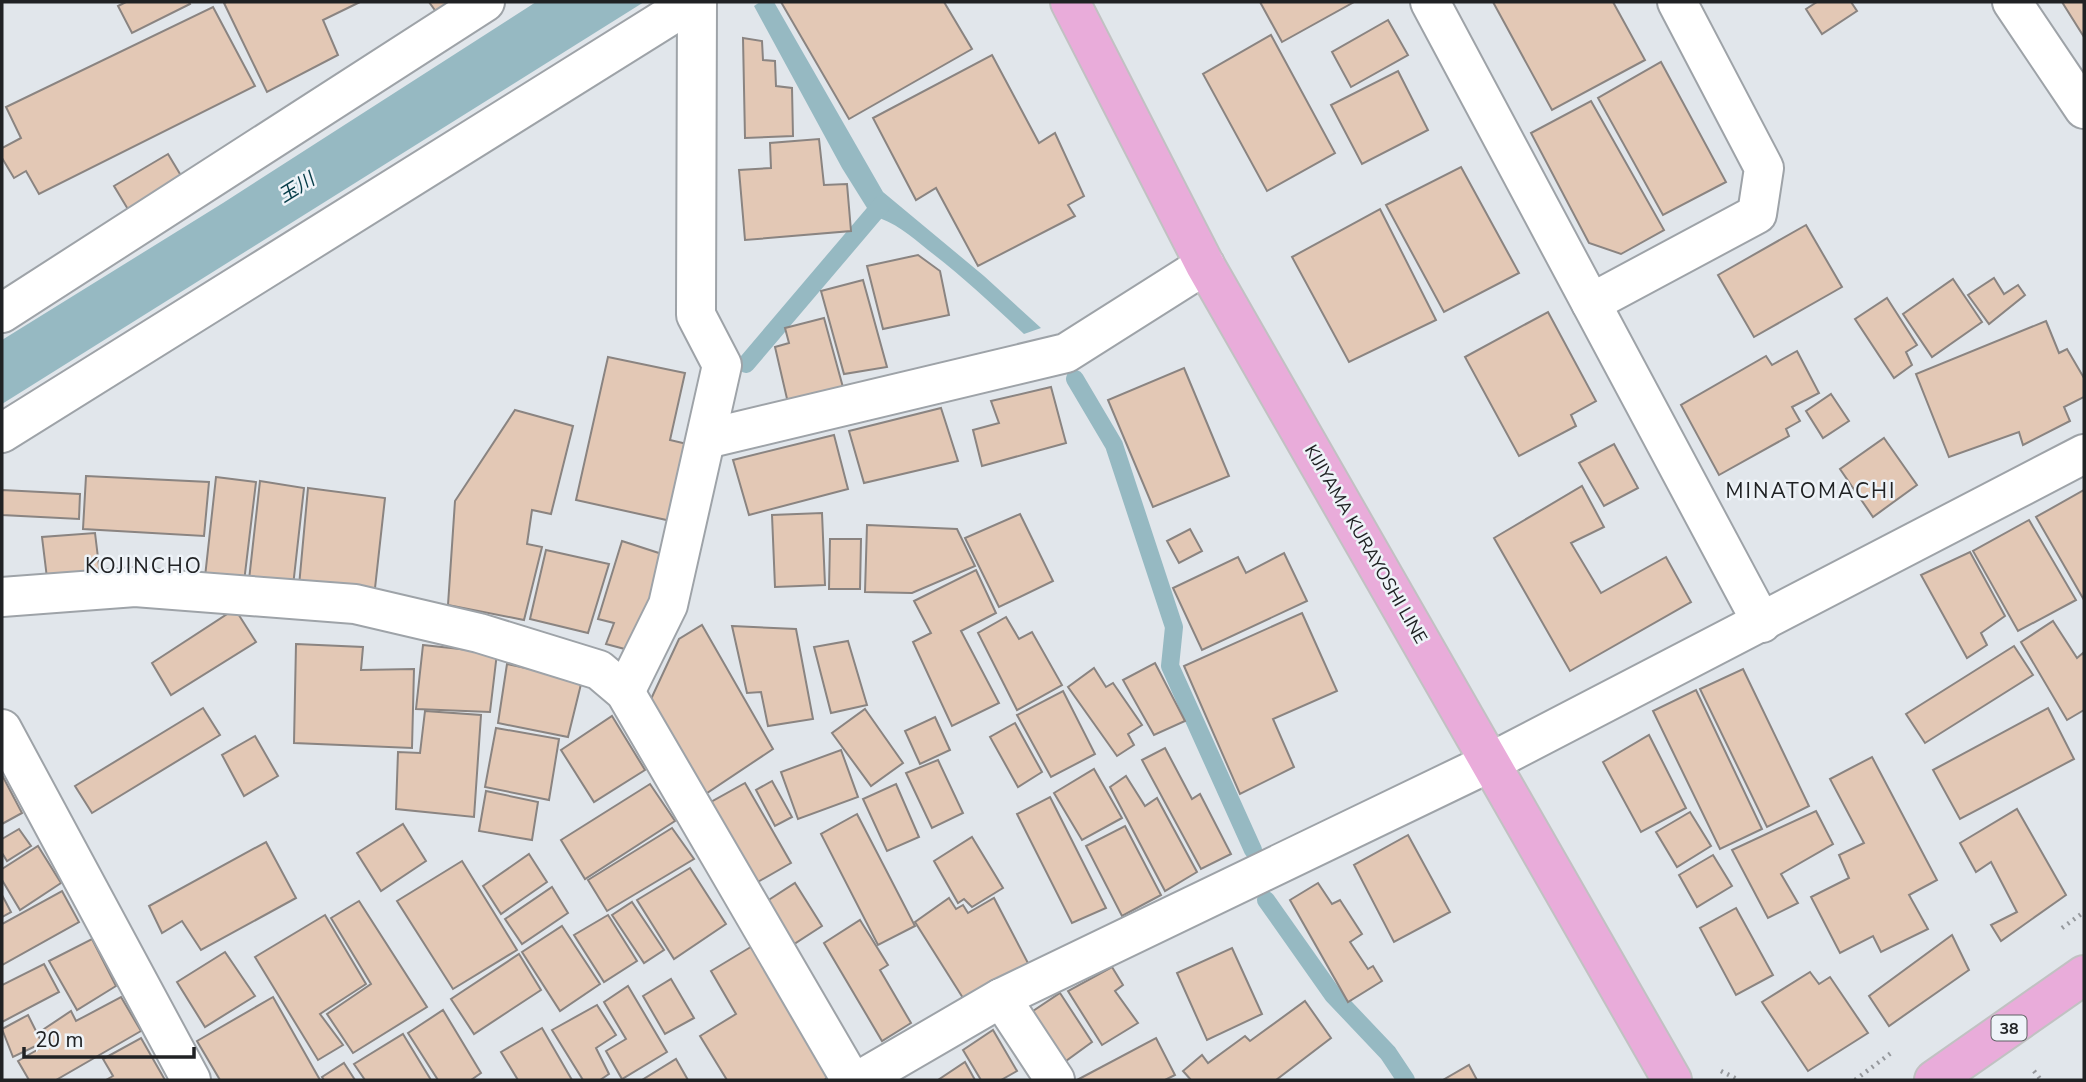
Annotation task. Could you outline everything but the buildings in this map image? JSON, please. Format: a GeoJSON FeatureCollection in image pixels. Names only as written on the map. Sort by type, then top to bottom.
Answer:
{"type":"FeatureCollection","features":[{"type":"Feature","properties":{"kind":"main road","name":"KIJIYAMA KURAYOSHI LINE"},"geometry":{"type":"LineString","coordinates":[[1070,2],[1205,265],[1672,1080]]}},
{"type":"Feature","properties":{"kind":"main road","name":"38"},"geometry":{"type":"LineString","coordinates":[[1934,1080],[2084,975]]}},
{"type":"Feature","properties":{"kind":"street"},"geometry":{"type":"LineString","coordinates":[[2,313],[485,2]]}},
{"type":"Feature","properties":{"kind":"street"},"geometry":{"type":"LineString","coordinates":[[2,433],[691,2]]}},
{"type":"Feature","properties":{"kind":"street"},"geometry":{"type":"LineString","coordinates":[[625,692],[668,605],[722,365],[696,315],[697,2]]}},
{"type":"Feature","properties":{"kind":"street"},"geometry":{"type":"LineString","coordinates":[[1430,2],[1762,624]]}},
{"type":"Feature","properties":{"kind":"street"},"geometry":{"type":"LineString","coordinates":[[1591,303],[1757,214],[1764,168],[1677,2]]}},
{"type":"Feature","properties":{"kind":"street"},"geometry":{"type":"LineString","coordinates":[[2012,2],[2084,109]]}},
{"type":"Feature","properties":{"kind":"street"},"geometry":{"type":"LineString","coordinates":[[706,439],[1066,353],[1205,265]]}},
{"type":"Feature","properties":{"kind":"street"},"geometry":{"type":"LineString","coordinates":[[860,1080],[1001,998],[1491,762],[1762,624],[2084,454]]}},
{"type":"Feature","properties":{"kind":"street"},"geometry":{"type":"LineString","coordinates":[[2,597],[135,587],[355,604],[479,633],[598,670],[625,692],[851,1080]]}},
{"type":"Feature","properties":{"kind":"street"},"geometry":{"type":"LineString","coordinates":[[2,729],[191,1080]]}},
{"type":"Feature","properties":{"kind":"street"},"geometry":{"type":"LineString","coordinates":[[1001,998],[1055,1080]]}},
{"type":"Feature","properties":{"kind":"water","name":"玉川"},"geometry":{"type":"Polygon","coordinates":[[[536,2],[644,2],[2,404],[2,340],[223,203],[536,2]]]}},
{"type":"Feature","properties":{"kind":"water"},"geometry":{"type":"Polygon","coordinates":[[[760,2],[774,2],[883,192],[984,276],[1041,328],[1024,334],[915,239],[895,225],[872,216],[842,168],[754,6],[760,2]]]}},
{"type":"Feature","properties":{"kind":"waterway"},"geometry":{"type":"LineString","coordinates":[[746,364],[882,204]]}},
{"type":"Feature","properties":{"kind":"waterway"},"geometry":{"type":"LineString","coordinates":[[1075,379],[1114,445],[1174,627],[1170,666],[1253,850]]}},
{"type":"Feature","properties":{"kind":"waterway"},"geometry":{"type":"LineString","coordinates":[[1266,900],[1333,995],[1388,1053],[1406,1080]]}},
{"type":"Feature","properties":{"kind":"district","name":"MINATOMACHI"},"geometry":{"type":"Point","coordinates":[1811,491]}},
{"type":"Feature","properties":{"kind":"district","name":"KOJINCHO"},"geometry":{"type":"Point","coordinates":[144,566]}}]}
